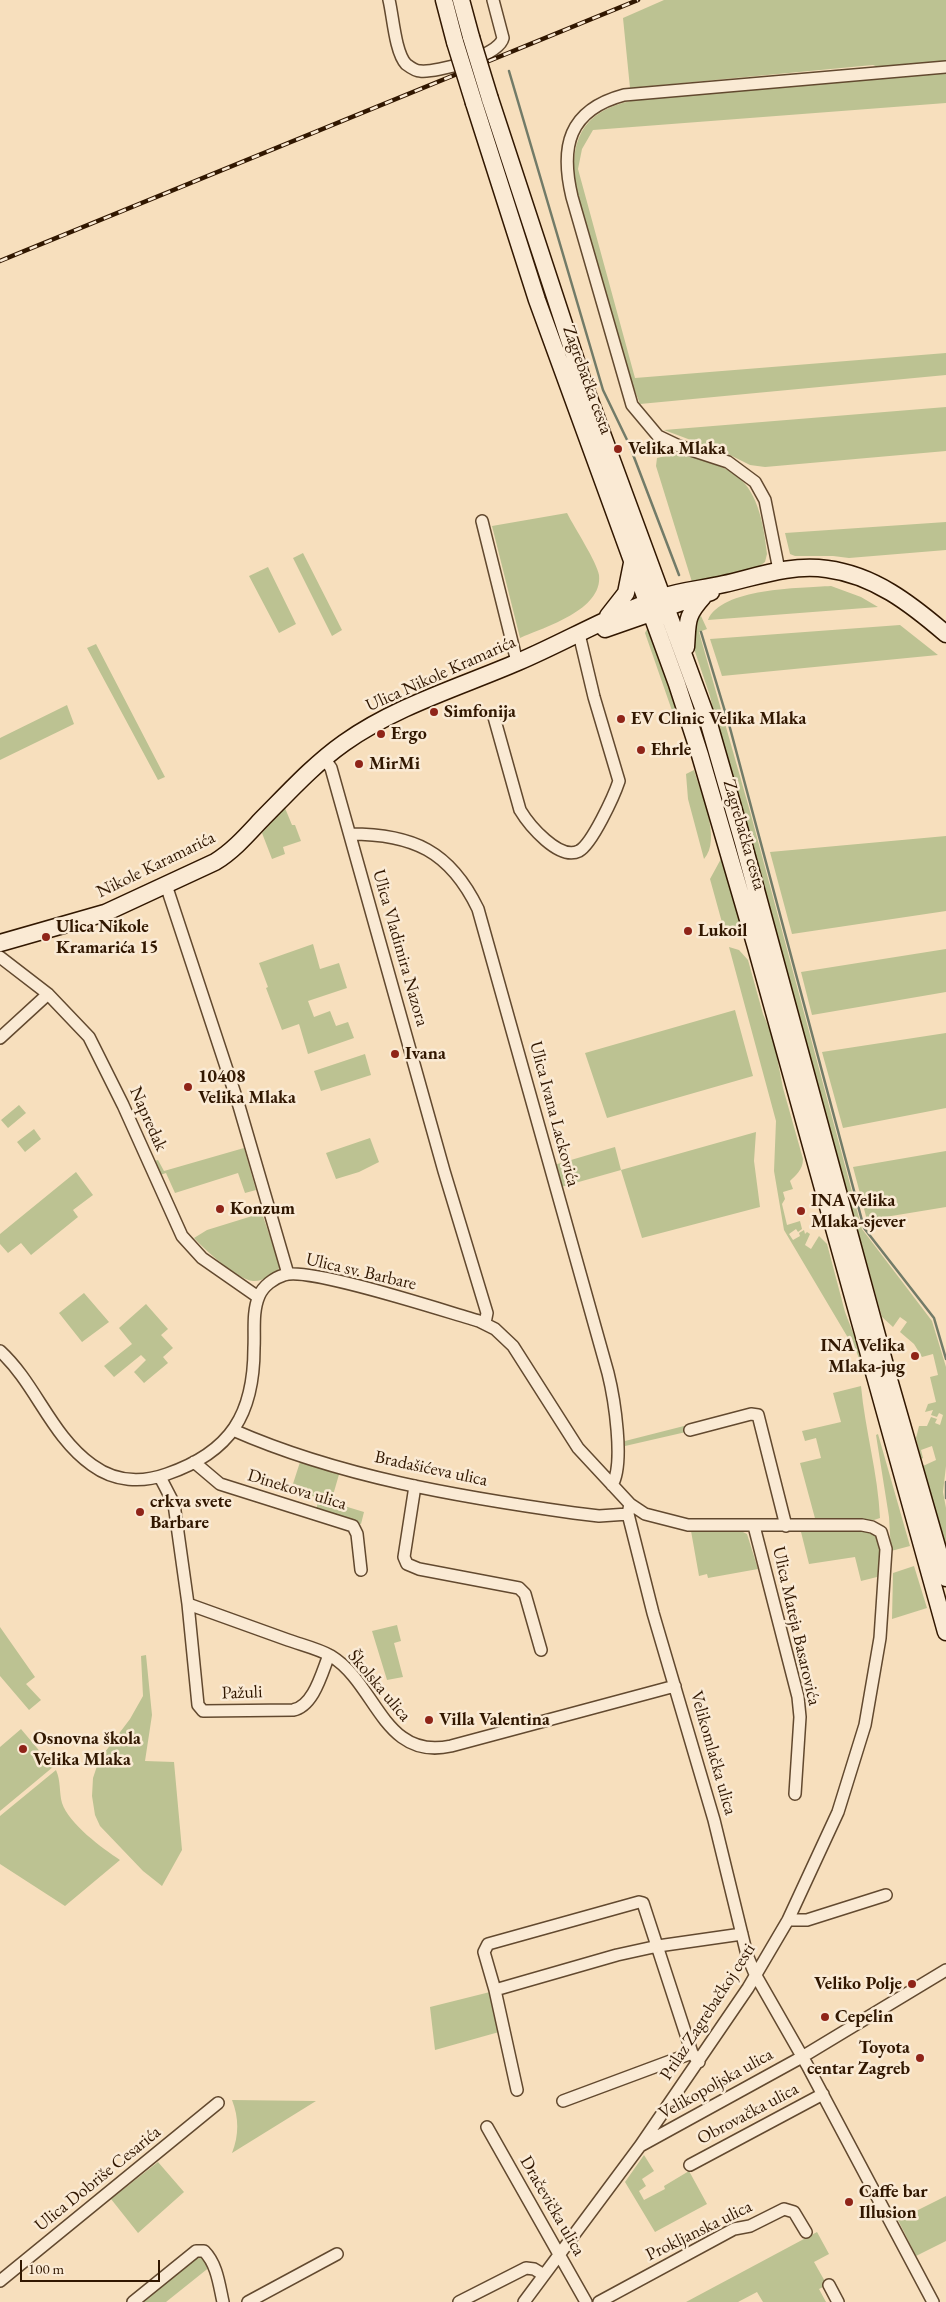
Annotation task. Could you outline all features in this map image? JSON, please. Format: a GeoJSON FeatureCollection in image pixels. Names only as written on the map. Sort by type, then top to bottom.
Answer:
{"type":"FeatureCollection","features":[{"type":"Feature","properties":{"kind":"main road","name":"Zagrebačka cesta"},"geometry":{"type":"LineString","coordinates":[[444,0],[455,42],[537,300],[677,684],[726,841],[946,1632]]}},
{"type":"Feature","properties":{"kind":"main road","name":"Zagrebačka cesta"},"geometry":{"type":"LineString","coordinates":[[461,0],[490,99],[558,309],[708,724],[743,842],[888,1376],[946,1578]]}},
{"type":"Feature","properties":{"kind":"main road"},"geometry":{"type":"LineString","coordinates":[[603,621],[626,592],[632,561]]}},
{"type":"Feature","properties":{"kind":"main road"},"geometry":{"type":"LineString","coordinates":[[665,603],[690,589],[724,584],[780,570],[825,568],[866,579],[899,597],[946,634]]}},
{"type":"Feature","properties":{"kind":"main road"},"geometry":{"type":"LineString","coordinates":[[685,656],[686,623],[693,609],[704,596],[724,584]]}},
{"type":"Feature","properties":{"kind":"main road"},"geometry":{"type":"LineString","coordinates":[[649,608],[704,596]]}},
{"type":"Feature","properties":{"kind":"main road","name":"Ulica Nikole Kramarića"},"geometry":{"type":"LineString","coordinates":[[579,634],[603,630],[649,608]]}},
{"type":"Feature","properties":{"kind":"main road","name":"Ulica Nikole Kramarića"},"geometry":{"type":"LineString","coordinates":[[324,758],[361,731],[398,712],[517,662],[603,621],[649,608]]}},
{"type":"Feature","properties":{"kind":"main road","name":"Nikole Karamarića"},"geometry":{"type":"LineString","coordinates":[[0,943],[105,913],[215,862],[231,851],[324,758]]}},
{"type":"Feature","properties":{"kind":"street"},"geometry":{"type":"LineString","coordinates":[[389,0],[402,58],[413,69],[420,71],[486,55],[499,47],[503,38],[493,0]]}},
{"type":"Feature","properties":{"kind":"street"},"geometry":{"type":"LineString","coordinates":[[780,570],[765,500],[755,482],[728,462],[679,446],[658,436],[632,405],[572,198],[566,165],[568,144],[572,134],[585,116],[601,104],[624,95],[946,67]]}},
{"type":"Feature","properties":{"kind":"street"},"geometry":{"type":"LineString","coordinates":[[482,521],[517,662]]}},
{"type":"Feature","properties":{"kind":"street"},"geometry":{"type":"LineString","coordinates":[[494,717],[520,810],[526,820],[540,834],[562,850],[571,853],[581,850],[590,839],[619,781],[579,634]]}},
{"type":"Feature","properties":{"kind":"street","name":"Ulica Vladimira Nazora"},"geometry":{"type":"LineString","coordinates":[[324,758],[331,768],[350,834],[441,1161],[486,1314],[485,1323]]}},
{"type":"Feature","properties":{"kind":"street","name":"Ulica Ivana Lackovića"},"geometry":{"type":"LineString","coordinates":[[350,834],[394,838],[431,851],[452,866],[461,877],[478,909],[608,1373],[617,1429],[617,1473],[612,1485]]}},
{"type":"Feature","properties":{"kind":"street"},"geometry":{"type":"LineString","coordinates":[[166,885],[239,1106],[288,1274]]}},
{"type":"Feature","properties":{"kind":"street","name":"Napredak"},"geometry":{"type":"LineString","coordinates":[[0,957],[48,994],[76,1021],[96,1050],[182,1236],[202,1258],[258,1297]]}},
{"type":"Feature","properties":{"kind":"street"},"geometry":{"type":"LineString","coordinates":[[0,1038],[48,994]]}},
{"type":"Feature","properties":{"kind":"street","name":"Ulica sv. Barbare"},"geometry":{"type":"LineString","coordinates":[[258,1297],[270,1282],[288,1274],[317,1276],[485,1323],[504,1337],[518,1351],[570,1436],[612,1485],[629,1509],[675,1523],[754,1526],[862,1525],[872,1527],[881,1532]]}},
{"type":"Feature","properties":{"kind":"street"},"geometry":{"type":"LineString","coordinates":[[0,1351],[15,1366],[62,1436],[92,1465],[119,1479],[160,1477],[194,1462],[215,1449],[233,1430],[247,1407],[251,1394],[255,1311],[258,1297]]}},
{"type":"Feature","properties":{"kind":"street"},"geometry":{"type":"LineString","coordinates":[[690,1430],[751,1414],[758,1414],[786,1526]]}},
{"type":"Feature","properties":{"kind":"street","name":"Bradašićeva ulica"},"geometry":{"type":"LineString","coordinates":[[233,1430],[309,1458],[415,1486],[599,1516],[629,1509]]}},
{"type":"Feature","properties":{"kind":"street","name":"Dinekova ulica"},"geometry":{"type":"LineString","coordinates":[[194,1462],[220,1484],[353,1526],[357,1534],[361,1570]]}},
{"type":"Feature","properties":{"kind":"street"},"geometry":{"type":"LineString","coordinates":[[160,1477],[174,1504],[188,1604]]}},
{"type":"Feature","properties":{"kind":"street"},"geometry":{"type":"LineString","coordinates":[[415,1486],[404,1557],[406,1564],[419,1570],[519,1588],[525,1594],[541,1650]]}},
{"type":"Feature","properties":{"kind":"street","name":"Velikomlačka ulica"},"geometry":{"type":"LineString","coordinates":[[629,1509],[652,1613],[714,1820],[742,1934],[755,1974],[823,2094],[932,2302]]}},
{"type":"Feature","properties":{"kind":"street","name":"Ulica Mateja Basarovića"},"geometry":{"type":"LineString","coordinates":[[754,1526],[798,1697],[800,1717],[795,1794]]}},
{"type":"Feature","properties":{"kind":"street","name":"Prilaz Zagrebačkoj cesti"},"geometry":{"type":"LineString","coordinates":[[640,2146],[695,2057],[755,1974],[788,1920],[838,1812],[865,1724],[883,1612],[886,1541],[881,1532]]}},
{"type":"Feature","properties":{"kind":"street","name":"Školska ulica"},"geometry":{"type":"LineString","coordinates":[[188,1604],[329,1655],[346,1670],[393,1731],[410,1742],[428,1748],[451,1746],[675,1686]]}},
{"type":"Feature","properties":{"kind":"street","name":"Pažuli"},"geometry":{"type":"LineString","coordinates":[[188,1604],[198,1705],[204,1711],[293,1710],[303,1707],[310,1698],[329,1655]]}},
{"type":"Feature","properties":{"kind":"street"},"geometry":{"type":"LineString","coordinates":[[788,1920],[807,1920],[886,1895]]}},
{"type":"Feature","properties":{"kind":"street"},"geometry":{"type":"LineString","coordinates":[[517,2090],[495,1990],[484,1952],[488,1944],[630,1904],[643,1903],[695,2057]]}},
{"type":"Feature","properties":{"kind":"street"},"geometry":{"type":"LineString","coordinates":[[495,1990],[609,1957],[658,1946],[742,1934]]}},
{"type":"Feature","properties":{"kind":"street","name":"Velikopoljska ulica"},"geometry":{"type":"LineString","coordinates":[[524,2302],[640,2146],[802,2057],[946,1970]]}},
{"type":"Feature","properties":{"kind":"street","name":"Prilaz Zagrebačkoj cesti"},"geometry":{"type":"LineString","coordinates":[[563,2101],[695,2057]]}},
{"type":"Feature","properties":{"kind":"street","name":"Obrovačka ulica"},"geometry":{"type":"LineString","coordinates":[[690,2165],[823,2094]]}},
{"type":"Feature","properties":{"kind":"street","name":"Ulica Dobriše Cesarića"},"geometry":{"type":"LineString","coordinates":[[0,2281],[218,2103]]}},
{"type":"Feature","properties":{"kind":"street","name":"Dračevička ulica"},"geometry":{"type":"LineString","coordinates":[[487,2127],[586,2302]]}},
{"type":"Feature","properties":{"kind":"street","name":"Prokljanska ulica"},"geometry":{"type":"LineString","coordinates":[[599,2302],[734,2229],[750,2226],[784,2209],[794,2212],[806,2232]]}},
{"type":"Feature","properties":{"kind":"street"},"geometry":{"type":"LineString","coordinates":[[133,2302],[196,2250],[204,2251],[210,2257],[216,2271],[223,2302]]}},
{"type":"Feature","properties":{"kind":"street"},"geometry":{"type":"LineString","coordinates":[[248,2302],[337,2254]]}},
{"type":"Feature","properties":{"kind":"street"},"geometry":{"type":"LineString","coordinates":[[459,2302],[526,2268],[534,2269],[544,2275]]}},
{"type":"Feature","properties":{"kind":"street"},"geometry":{"type":"LineString","coordinates":[[829,2284],[838,2302]]}},
{"type":"Feature","properties":{"kind":"green space"},"geometry":{"type":"Polygon","coordinates":[[[664,0],[946,0],[946,62],[880,68],[873,65],[630,88],[623,18],[664,0]]]}},
{"type":"Feature","properties":{"kind":"green space"},"geometry":{"type":"Polygon","coordinates":[[[946,72],[946,103],[593,130],[582,149],[578,169],[635,378],[946,353],[946,375],[640,404],[630,378],[576,189],[575,153],[579,138],[595,116],[608,108],[643,99],[946,72]]]}},
{"type":"Feature","properties":{"kind":"green space"},"geometry":{"type":"Polygon","coordinates":[[[946,407],[946,451],[765,467],[750,465],[728,454],[664,430],[946,407]]]}},
{"type":"Feature","properties":{"kind":"green space"},"geometry":{"type":"Polygon","coordinates":[[[679,453],[724,468],[744,483],[751,492],[762,522],[767,554],[765,562],[758,567],[692,582],[656,466],[657,458],[679,453]]]}},
{"type":"Feature","properties":{"kind":"green space"},"geometry":{"type":"Polygon","coordinates":[[[567,513],[597,569],[599,575],[598,587],[592,598],[570,616],[520,638],[492,526],[567,513]]]}},
{"type":"Feature","properties":{"kind":"green space"},"geometry":{"type":"Polygon","coordinates":[[[946,522],[946,550],[849,558],[795,556],[790,554],[785,533],[946,522]]]}},
{"type":"Feature","properties":{"kind":"green space"},"geometry":{"type":"Polygon","coordinates":[[[303,553],[342,630],[332,636],[293,558],[303,553]]]}},
{"type":"Feature","properties":{"kind":"green space"},"geometry":{"type":"Polygon","coordinates":[[[268,567],[296,624],[279,633],[249,576],[268,567]]]}},
{"type":"Feature","properties":{"kind":"green space"},"geometry":{"type":"Polygon","coordinates":[[[831,586],[861,597],[878,607],[708,620],[716,609],[728,601],[744,596],[782,589],[831,586]]]}},
{"type":"Feature","properties":{"kind":"green space"},"geometry":{"type":"Polygon","coordinates":[[[701,616],[707,629],[699,632],[751,815],[862,1229],[932,1321],[946,1367],[946,1466],[943,1492],[946,1508],[946,1553],[923,1466],[936,1460],[932,1446],[921,1450],[923,1458],[921,1459],[916,1438],[919,1426],[927,1426],[931,1417],[937,1419],[935,1423],[940,1425],[943,1415],[939,1413],[937,1417],[931,1415],[933,1410],[925,1412],[928,1404],[936,1402],[930,1377],[938,1375],[933,1354],[922,1357],[914,1344],[900,1332],[907,1322],[900,1317],[893,1327],[882,1317],[726,764],[710,696],[691,640],[692,620],[701,616]]]}},
{"type":"Feature","properties":{"kind":"green space"},"geometry":{"type":"Polygon","coordinates":[[[900,625],[938,655],[722,676],[710,639],[900,625]]]}},
{"type":"Feature","properties":{"kind":"green space"},"geometry":{"type":"Polygon","coordinates":[[[647,629],[651,633],[671,687],[680,727],[677,725],[645,633],[647,629]]]}},
{"type":"Feature","properties":{"kind":"green space"},"geometry":{"type":"Polygon","coordinates":[[[96,644],[165,777],[158,780],[87,648],[96,644]]]}},
{"type":"Feature","properties":{"kind":"green space"},"geometry":{"type":"Polygon","coordinates":[[[67,705],[74,724],[0,760],[0,738],[67,705]]]}},
{"type":"Feature","properties":{"kind":"green space"},"geometry":{"type":"Polygon","coordinates":[[[694,770],[711,828],[709,850],[704,859],[688,799],[686,774],[694,770]]]}},
{"type":"Feature","properties":{"kind":"green space"},"geometry":{"type":"Polygon","coordinates":[[[285,808],[292,825],[295,825],[301,841],[283,847],[285,854],[272,859],[262,833],[285,808]]]}},
{"type":"Feature","properties":{"kind":"green space"},"geometry":{"type":"Polygon","coordinates":[[[946,836],[946,911],[792,934],[770,852],[946,836]]]}},
{"type":"Feature","properties":{"kind":"green space"},"geometry":{"type":"Polygon","coordinates":[[[722,857],[746,938],[734,935],[726,937],[710,879],[722,857]]]}},
{"type":"Feature","properties":{"kind":"green space"},"geometry":{"type":"Polygon","coordinates":[[[313,944],[320,969],[339,963],[347,988],[308,1001],[314,1017],[330,1011],[336,1026],[348,1022],[354,1038],[308,1054],[299,1024],[282,1030],[259,963],[313,944]]]}},
{"type":"Feature","properties":{"kind":"green space"},"geometry":{"type":"Polygon","coordinates":[[[729,947],[739,950],[748,960],[763,1014],[773,1037],[783,1088],[803,1159],[800,1169],[790,1181],[793,1189],[783,1192],[785,1199],[782,1204],[787,1225],[800,1221],[802,1229],[798,1232],[796,1229],[789,1234],[793,1240],[800,1236],[799,1233],[804,1230],[805,1234],[807,1232],[810,1234],[805,1245],[811,1249],[819,1236],[827,1244],[845,1312],[860,1351],[866,1379],[857,1353],[784,1230],[774,1171],[776,1121],[729,947]]]}},
{"type":"Feature","properties":{"kind":"green space"},"geometry":{"type":"Polygon","coordinates":[[[946,949],[946,992],[812,1015],[801,972],[946,949]]]}},
{"type":"Feature","properties":{"kind":"green space"},"geometry":{"type":"Polygon","coordinates":[[[735,1010],[753,1076],[607,1118],[585,1053],[735,1010]]]}},
{"type":"Feature","properties":{"kind":"green space"},"geometry":{"type":"Polygon","coordinates":[[[946,1033],[946,1108],[843,1128],[822,1052],[946,1033]]]}},
{"type":"Feature","properties":{"kind":"green space"},"geometry":{"type":"Polygon","coordinates":[[[365,1054],[371,1075],[321,1091],[314,1071],[365,1054]]]}},
{"type":"Feature","properties":{"kind":"green space"},"geometry":{"type":"Polygon","coordinates":[[[19,1105],[26,1113],[8,1128],[1,1120],[19,1105]]]}},
{"type":"Feature","properties":{"kind":"green space"},"geometry":{"type":"Polygon","coordinates":[[[34,1129],[41,1139],[25,1152],[17,1142],[34,1129]]]}},
{"type":"Feature","properties":{"kind":"green space"},"geometry":{"type":"Polygon","coordinates":[[[756,1132],[754,1161],[760,1207],[642,1238],[621,1170],[756,1132]]]}},
{"type":"Feature","properties":{"kind":"green space"},"geometry":{"type":"Polygon","coordinates":[[[370,1138],[379,1162],[359,1172],[336,1179],[326,1153],[370,1138]]]}},
{"type":"Feature","properties":{"kind":"green space"},"geometry":{"type":"Polygon","coordinates":[[[615,1147],[621,1170],[561,1187],[554,1165],[615,1147]]]}},
{"type":"Feature","properties":{"kind":"green space"},"geometry":{"type":"Polygon","coordinates":[[[244,1148],[256,1190],[245,1193],[238,1173],[175,1193],[166,1173],[157,1176],[151,1162],[158,1160],[164,1171],[244,1148]]]}},
{"type":"Feature","properties":{"kind":"green space"},"geometry":{"type":"Polygon","coordinates":[[[946,1151],[946,1207],[867,1220],[853,1167],[946,1151]]]}},
{"type":"Feature","properties":{"kind":"green space"},"geometry":{"type":"Polygon","coordinates":[[[76,1172],[93,1195],[73,1210],[78,1217],[31,1255],[21,1243],[8,1253],[0,1244],[0,1234],[76,1172]]]}},
{"type":"Feature","properties":{"kind":"green space"},"geometry":{"type":"Polygon","coordinates":[[[262,1213],[280,1267],[272,1275],[264,1279],[253,1281],[230,1270],[194,1238],[207,1230],[262,1213]]]}},
{"type":"Feature","properties":{"kind":"green space"},"geometry":{"type":"Polygon","coordinates":[[[84,1293],[109,1322],[82,1342],[59,1313],[84,1293]]]}},
{"type":"Feature","properties":{"kind":"green space"},"geometry":{"type":"Polygon","coordinates":[[[146,1304],[168,1329],[161,1335],[173,1348],[163,1357],[168,1363],[144,1383],[134,1372],[146,1360],[141,1355],[114,1377],[104,1366],[132,1344],[119,1328],[146,1304]]]}},
{"type":"Feature","properties":{"kind":"green space"},"geometry":{"type":"Polygon","coordinates":[[[861,1386],[877,1485],[880,1518],[871,1521],[816,1522],[800,1463],[821,1458],[816,1438],[805,1441],[802,1431],[841,1422],[833,1393],[861,1386]]]}},
{"type":"Feature","properties":{"kind":"green space"},"geometry":{"type":"Polygon","coordinates":[[[684,1426],[686,1432],[625,1446],[625,1441],[684,1426]]]}},
{"type":"Feature","properties":{"kind":"green space"},"geometry":{"type":"Polygon","coordinates":[[[878,1434],[910,1546],[891,1551],[889,1517],[876,1435],[878,1434]]]}},
{"type":"Feature","properties":{"kind":"green space"},"geometry":{"type":"Polygon","coordinates":[[[301,1459],[340,1471],[331,1502],[364,1512],[361,1524],[316,1510],[319,1498],[291,1490],[301,1459]]]}},
{"type":"Feature","properties":{"kind":"green space"},"geometry":{"type":"Polygon","coordinates":[[[869,1530],[880,1538],[881,1576],[861,1581],[855,1557],[809,1564],[801,1532],[869,1530]]]}},
{"type":"Feature","properties":{"kind":"green space"},"geometry":{"type":"Polygon","coordinates":[[[691,1531],[743,1532],[747,1534],[758,1569],[708,1578],[707,1574],[699,1576],[691,1531]]]}},
{"type":"Feature","properties":{"kind":"green space"},"geometry":{"type":"Polygon","coordinates":[[[914,1566],[927,1608],[892,1619],[893,1573],[914,1566]]]}},
{"type":"Feature","properties":{"kind":"green space"},"geometry":{"type":"Polygon","coordinates":[[[397,1625],[401,1641],[394,1643],[403,1677],[387,1680],[372,1631],[397,1625]]]}},
{"type":"Feature","properties":{"kind":"green space"},"geometry":{"type":"Polygon","coordinates":[[[0,1627],[35,1677],[26,1684],[41,1700],[29,1710],[0,1676],[0,1627]]]}},
{"type":"Feature","properties":{"kind":"green space"},"geometry":{"type":"Polygon","coordinates":[[[146,1655],[152,1715],[145,1761],[174,1762],[182,1850],[162,1886],[143,1871],[100,1826],[95,1815],[92,1796],[93,1778],[99,1760],[130,1719],[143,1696],[141,1656],[146,1655]]]}},
{"type":"Feature","properties":{"kind":"green space"},"geometry":{"type":"Polygon","coordinates":[[[21,1729],[53,1767],[0,1811],[0,1747],[21,1729]]]}},
{"type":"Feature","properties":{"kind":"green space"},"geometry":{"type":"Polygon","coordinates":[[[56,1770],[59,1778],[62,1803],[71,1819],[96,1842],[120,1860],[65,1906],[0,1864],[0,1816],[56,1770]]]}},
{"type":"Feature","properties":{"kind":"green space"},"geometry":{"type":"Polygon","coordinates":[[[490,1992],[499,2032],[435,2050],[430,2007],[490,1992]]]}},
{"type":"Feature","properties":{"kind":"green space"},"geometry":{"type":"Polygon","coordinates":[[[232,2100],[316,2101],[232,2153],[236,2140],[237,2126],[232,2100]]]}},
{"type":"Feature","properties":{"kind":"green space"},"geometry":{"type":"Polygon","coordinates":[[[644,2155],[654,2171],[642,2179],[646,2186],[639,2191],[644,2200],[665,2189],[664,2186],[689,2171],[707,2204],[655,2232],[625,2182],[644,2155]]]}},
{"type":"Feature","properties":{"kind":"green space"},"geometry":{"type":"Polygon","coordinates":[[[158,2162],[184,2192],[138,2233],[111,2199],[158,2162]]]}},
{"type":"Feature","properties":{"kind":"green space"},"geometry":{"type":"Polygon","coordinates":[[[946,2196],[946,2241],[916,2256],[898,2220],[946,2196]]]}},
{"type":"Feature","properties":{"kind":"green space"},"geometry":{"type":"Polygon","coordinates":[[[817,2232],[829,2254],[814,2262],[827,2285],[819,2289],[826,2302],[763,2302],[757,2292],[738,2302],[686,2302],[817,2232]]]}},
{"type":"Feature","properties":{"kind":"green space"},"geometry":{"type":"Polygon","coordinates":[[[200,2255],[211,2266],[166,2302],[139,2302],[192,2258],[200,2255]]]}},
{"type":"Feature","properties":{"kind":"waterway"},"geometry":{"type":"LineString","coordinates":[[509,71],[603,390],[629,444],[679,575]]}},
{"type":"Feature","properties":{"kind":"waterway"},"geometry":{"type":"LineString","coordinates":[[701,632],[730,728],[864,1228],[934,1318],[946,1359]]}},
{"type":"Feature","properties":{"kind":"waterway"},"geometry":{"type":"LineString","coordinates":[[946,1482],[946,1498]]}},
{"type":"Feature","properties":{"kind":"railway"},"geometry":{"type":"LineString","coordinates":[[0,261],[638,0]]}},
{"type":"Feature","properties":{"kind":"place","name":"Velika Mlaka"},"geometry":{"type":"Point","coordinates":[618,449]}},
{"type":"Feature","properties":{"kind":"place","name":"Simfonija"},"geometry":{"type":"Point","coordinates":[434,712]}},
{"type":"Feature","properties":{"kind":"place","name":"EV Clinic Velika Mlaka"},"geometry":{"type":"Point","coordinates":[621,719]}},
{"type":"Feature","properties":{"kind":"place","name":"Ergo"},"geometry":{"type":"Point","coordinates":[381,734]}},
{"type":"Feature","properties":{"kind":"place","name":"Ehrle"},"geometry":{"type":"Point","coordinates":[641,750]}},
{"type":"Feature","properties":{"kind":"place","name":"MirMi"},"geometry":{"type":"Point","coordinates":[359,764]}},
{"type":"Feature","properties":{"kind":"place","name":"Lukoil"},"geometry":{"type":"Point","coordinates":[688,931]}},
{"type":"Feature","properties":{"kind":"place","name":"Ulica Nikole Kramarića 15"},"geometry":{"type":"Point","coordinates":[46,937]}},
{"type":"Feature","properties":{"kind":"place","name":"Ivana"},"geometry":{"type":"Point","coordinates":[395,1054]}},
{"type":"Feature","properties":{"kind":"place","name":"10408 Velika Mlaka"},"geometry":{"type":"Point","coordinates":[188,1087]}},
{"type":"Feature","properties":{"kind":"place","name":"Konzum"},"geometry":{"type":"Point","coordinates":[220,1209]}},
{"type":"Feature","properties":{"kind":"place","name":"INA Velika Mlaka-sjever"},"geometry":{"type":"Point","coordinates":[801,1211]}},
{"type":"Feature","properties":{"kind":"place","name":"INA Velika Mlaka-jug"},"geometry":{"type":"Point","coordinates":[915,1356]}},
{"type":"Feature","properties":{"kind":"place","name":"crkva svete Barbare"},"geometry":{"type":"Point","coordinates":[140,1512]}},
{"type":"Feature","properties":{"kind":"place","name":"Villa Valentina"},"geometry":{"type":"Point","coordinates":[429,1720]}},
{"type":"Feature","properties":{"kind":"place","name":"Osnovna škola Velika Mlaka"},"geometry":{"type":"Point","coordinates":[23,1749]}},
{"type":"Feature","properties":{"kind":"place","name":"Veliko Polje"},"geometry":{"type":"Point","coordinates":[912,1984]}},
{"type":"Feature","properties":{"kind":"place","name":"Cepelin"},"geometry":{"type":"Point","coordinates":[825,2017]}},
{"type":"Feature","properties":{"kind":"place","name":"Toyota centar Zagreb"},"geometry":{"type":"Point","coordinates":[920,2058]}},
{"type":"Feature","properties":{"kind":"place","name":"Caffe bar Illusion"},"geometry":{"type":"Point","coordinates":[849,2202]}}]}
